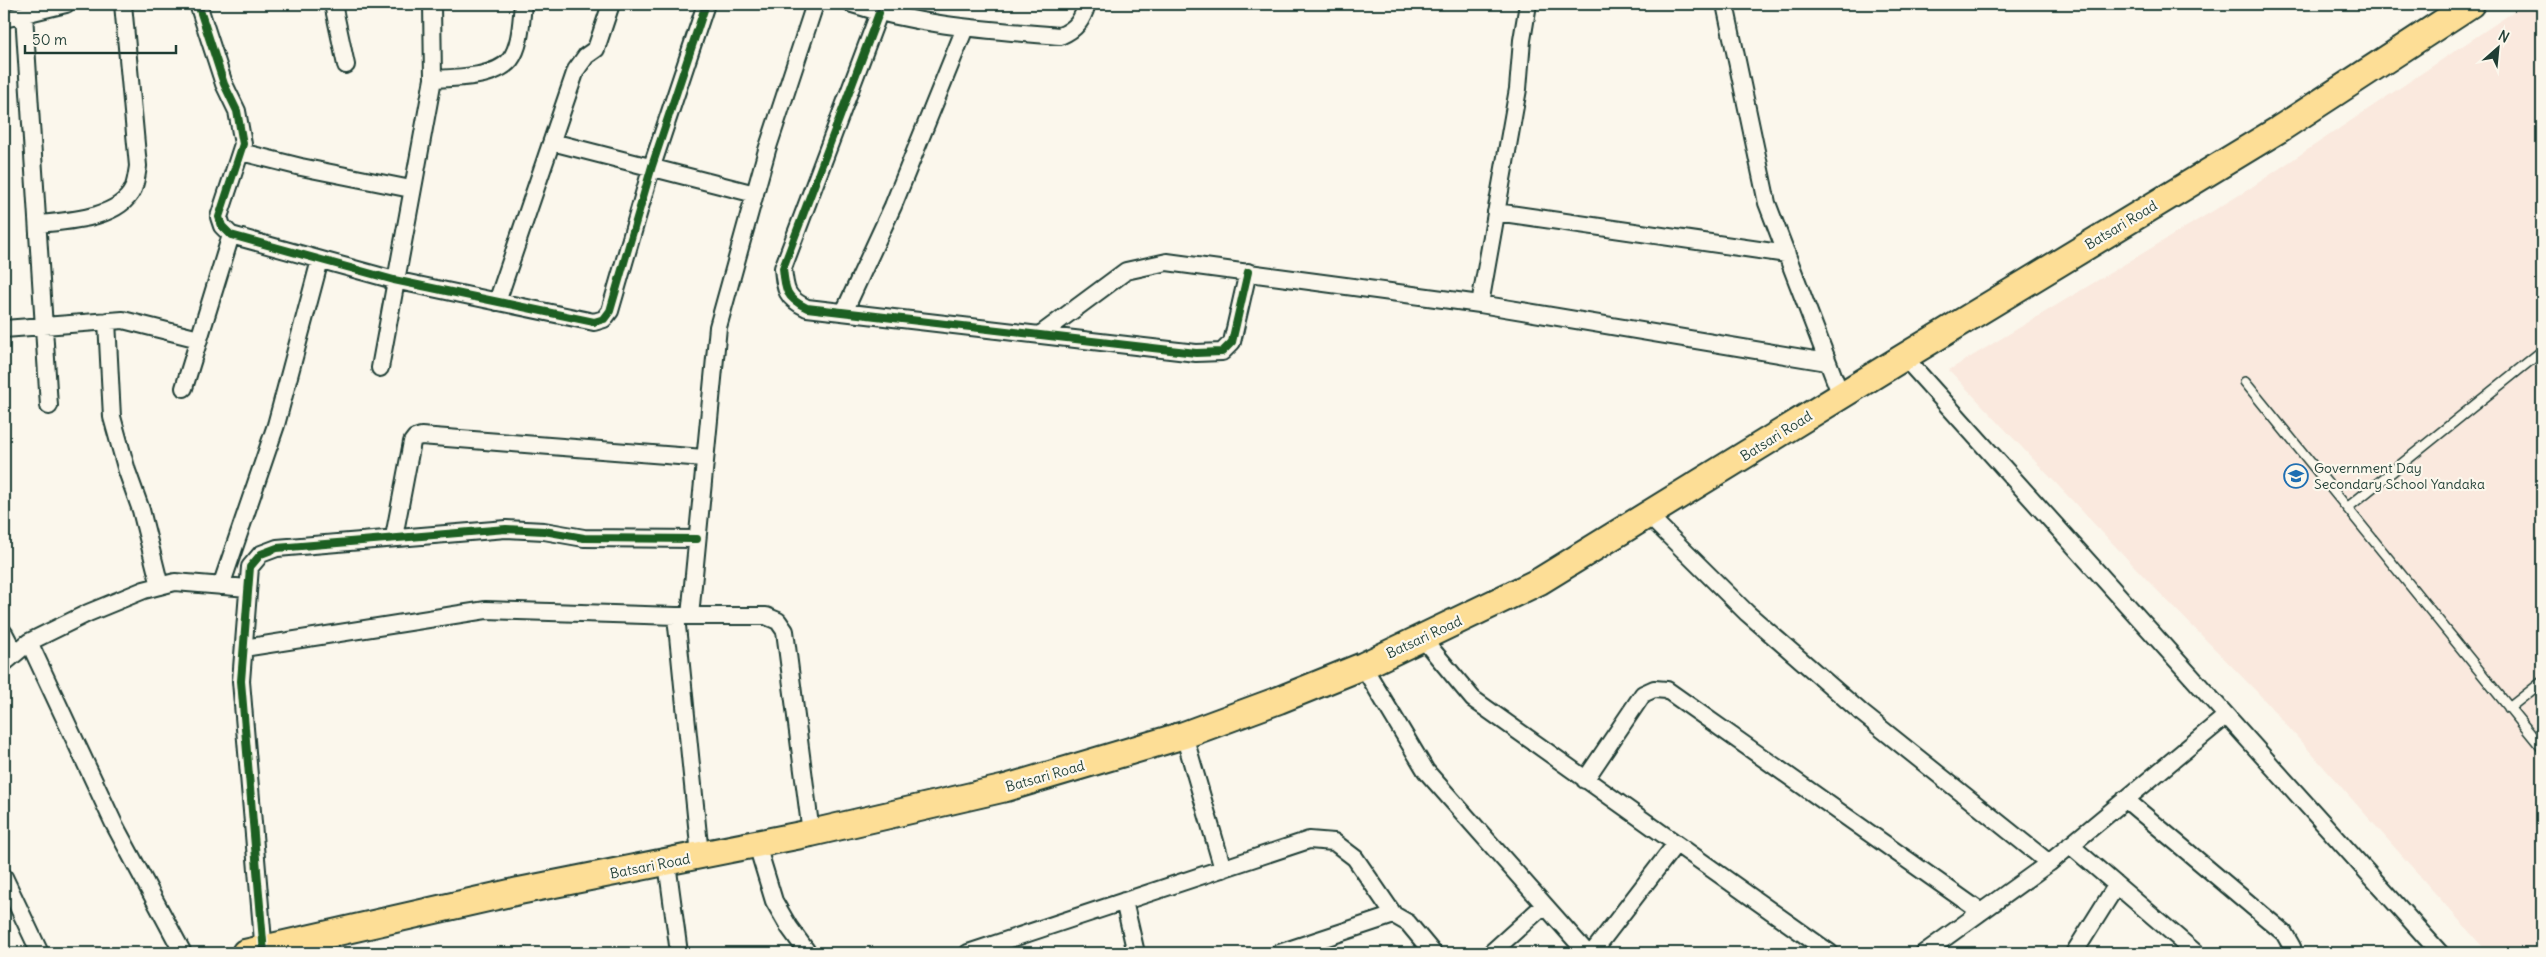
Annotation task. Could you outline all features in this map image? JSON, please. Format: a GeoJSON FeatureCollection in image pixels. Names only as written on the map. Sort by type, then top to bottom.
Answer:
{"type":"FeatureCollection","features":[{"type":"Feature","properties":{"kind":"main road","name":"Batsari Road"},"geometry":{"type":"LineString","coordinates":[[258,952],[519,891],[757,845],[1006,788],[1184,735],[1279,700],[1363,666],[1540,581],[1649,516],[1904,357],[2278,130],[2471,4]]}},
{"type":"Feature","properties":{"kind":"street"},"geometry":{"type":"LineString","coordinates":[[4,19],[66,4]]}},
{"type":"Feature","properties":{"kind":"street"},"geometry":{"type":"LineString","coordinates":[[38,224],[88,219],[118,204],[132,190],[138,166],[123,4]]}},
{"type":"Feature","properties":{"kind":"street"},"geometry":{"type":"LineString","coordinates":[[198,4],[224,84],[237,112],[244,144],[219,217],[222,226],[230,235],[394,280],[594,322],[604,319],[610,311],[652,166],[706,4]]}},
{"type":"Feature","properties":{"kind":"street"},"geometry":{"type":"LineString","coordinates":[[333,4],[346,65]]}},
{"type":"Feature","properties":{"kind":"street"},"geometry":{"type":"LineString","coordinates":[[380,368],[394,280],[432,79],[432,4]]}},
{"type":"Feature","properties":{"kind":"street"},"geometry":{"type":"LineString","coordinates":[[432,79],[487,74],[510,60],[519,36],[523,4]]}},
{"type":"Feature","properties":{"kind":"street"},"geometry":{"type":"LineString","coordinates":[[497,302],[576,70],[586,56],[596,49],[612,4]]}},
{"type":"Feature","properties":{"kind":"street"},"geometry":{"type":"LineString","coordinates":[[700,855],[683,616],[697,539],[714,351],[718,327],[754,194],[815,4]]}},
{"type":"Feature","properties":{"kind":"street"},"geometry":{"type":"LineString","coordinates":[[852,4],[879,13],[965,28],[1060,36],[1073,31],[1083,18],[1088,4]]}},
{"type":"Feature","properties":{"kind":"street"},"geometry":{"type":"LineString","coordinates":[[1480,304],[1518,89],[1522,40],[1528,4]]}},
{"type":"Feature","properties":{"kind":"street"},"geometry":{"type":"LineString","coordinates":[[1725,4],[1768,203],[1841,396]]}},
{"type":"Feature","properties":{"kind":"street"},"geometry":{"type":"LineString","coordinates":[[879,13],[782,268],[785,288],[793,302],[807,308],[1196,353],[1222,352],[1232,342],[1248,272]]}},
{"type":"Feature","properties":{"kind":"street"},"geometry":{"type":"LineString","coordinates":[[24,14],[49,406]]}},
{"type":"Feature","properties":{"kind":"street"},"geometry":{"type":"LineString","coordinates":[[844,312],[893,206],[965,28]]}},
{"type":"Feature","properties":{"kind":"street"},"geometry":{"type":"LineString","coordinates":[[552,142],[652,166],[754,194]]}},
{"type":"Feature","properties":{"kind":"street"},"geometry":{"type":"LineString","coordinates":[[241,152],[301,167],[411,189]]}},
{"type":"Feature","properties":{"kind":"street"},"geometry":{"type":"LineString","coordinates":[[1496,212],[1787,254]]}},
{"type":"Feature","properties":{"kind":"street"},"geometry":{"type":"LineString","coordinates":[[184,388],[230,235]]}},
{"type":"Feature","properties":{"kind":"street"},"geometry":{"type":"LineString","coordinates":[[221,586],[276,425],[320,260]]}},
{"type":"Feature","properties":{"kind":"street"},"geometry":{"type":"LineString","coordinates":[[1041,334],[1126,271],[1167,262],[1480,304],[1827,362]]}},
{"type":"Feature","properties":{"kind":"street"},"geometry":{"type":"LineString","coordinates":[[4,329],[44,324],[123,320],[150,325],[199,339]]}},
{"type":"Feature","properties":{"kind":"street"},"geometry":{"type":"LineString","coordinates":[[107,322],[112,417],[127,471],[141,510],[160,586]]}},
{"type":"Feature","properties":{"kind":"street"},"geometry":{"type":"LineString","coordinates":[[1904,357],[2438,952]]}},
{"type":"Feature","properties":{"kind":"street"},"geometry":{"type":"LineString","coordinates":[[394,537],[412,442],[415,438],[421,436],[704,458]]}},
{"type":"Feature","properties":{"kind":"street"},"geometry":{"type":"LineString","coordinates":[[1649,516],[1747,613],[1855,708],[2049,863]]}},
{"type":"Feature","properties":{"kind":"street"},"geometry":{"type":"LineString","coordinates":[[258,952],[241,680],[250,567],[261,554],[277,548],[506,528],[544,531],[584,538],[697,539]]}},
{"type":"Feature","properties":{"kind":"street"},"geometry":{"type":"LineString","coordinates":[[4,633],[10,658],[29,642],[88,613],[160,586],[175,582],[248,588]]}},
{"type":"Feature","properties":{"kind":"street"},"geometry":{"type":"LineString","coordinates":[[244,648],[486,610],[683,616],[766,616],[778,621],[785,631],[811,833]]}},
{"type":"Feature","properties":{"kind":"street"},"geometry":{"type":"LineString","coordinates":[[1423,638],[1473,699],[1675,845],[1830,953]]}},
{"type":"Feature","properties":{"kind":"street"},"geometry":{"type":"LineString","coordinates":[[29,642],[114,824],[183,953]]}},
{"type":"Feature","properties":{"kind":"street"},"geometry":{"type":"LineString","coordinates":[[1363,666],[1426,771],[1543,906],[1587,953]]}},
{"type":"Feature","properties":{"kind":"street"},"geometry":{"type":"LineString","coordinates":[[1585,780],[1643,694],[1654,689],[1667,690],[1980,912]]}},
{"type":"Feature","properties":{"kind":"street"},"geometry":{"type":"LineString","coordinates":[[1924,953],[2049,863],[2225,716]]}},
{"type":"Feature","properties":{"kind":"street"},"geometry":{"type":"LineString","coordinates":[[1184,735],[1223,869]]}},
{"type":"Feature","properties":{"kind":"street"},"geometry":{"type":"LineString","coordinates":[[2125,799],[2284,933],[2292,947],[2288,953]]}},
{"type":"Feature","properties":{"kind":"street"},"geometry":{"type":"LineString","coordinates":[[968,953],[1309,840],[1334,842],[1355,858],[1394,915],[1408,922],[1433,953]]}},
{"type":"Feature","properties":{"kind":"street"},"geometry":{"type":"LineString","coordinates":[[757,845],[774,901],[789,928],[808,953]]}},
{"type":"Feature","properties":{"kind":"street"},"geometry":{"type":"LineString","coordinates":[[1592,953],[1675,845]]}},
{"type":"Feature","properties":{"kind":"street"},"geometry":{"type":"LineString","coordinates":[[2070,845],[2196,953]]}},
{"type":"Feature","properties":{"kind":"street"},"geometry":{"type":"LineString","coordinates":[[667,863],[679,953]]}},
{"type":"Feature","properties":{"kind":"street"},"geometry":{"type":"LineString","coordinates":[[4,878],[40,953]]}},
{"type":"Feature","properties":{"kind":"street"},"geometry":{"type":"LineString","coordinates":[[2074,953],[2116,886]]}},
{"type":"Feature","properties":{"kind":"street"},"geometry":{"type":"LineString","coordinates":[[1124,901],[1136,953]]}},
{"type":"Feature","properties":{"kind":"street"},"geometry":{"type":"LineString","coordinates":[[1491,953],[1543,906]]}},
{"type":"Feature","properties":{"kind":"street"},"geometry":{"type":"LineString","coordinates":[[1279,953],[1394,915]]}},
{"type":"Feature","properties":{"kind":"lane"},"geometry":{"type":"LineString","coordinates":[[2347,508],[2542,351]]}},
{"type":"Feature","properties":{"kind":"lane"},"geometry":{"type":"LineString","coordinates":[[2245,382],[2542,748]]}},
{"type":"Feature","properties":{"kind":"lane"},"geometry":{"type":"LineString","coordinates":[[2509,708],[2542,682]]}},
{"type":"Feature","properties":{"kind":"shaded area","name":"Government Day Secondary School Yandaka"},"geometry":{"type":"Polygon","coordinates":[[[2525,4],[2542,4],[2542,953],[2488,953],[2259,694],[2150,583],[1949,370],[2246,191],[2525,4]]]}},
{"type":"Feature","properties":{"kind":"cycle path"},"geometry":{"type":"LineString","coordinates":[[198,4],[224,84],[237,111],[243,144],[219,217],[222,226],[231,235],[394,280],[594,322],[604,319],[610,311],[652,166],[706,4]]}},
{"type":"Feature","properties":{"kind":"cycle path"},"geometry":{"type":"LineString","coordinates":[[879,13],[783,268],[786,288],[795,301],[807,308],[1196,353],[1222,352],[1232,342],[1248,272]]}},
{"type":"Feature","properties":{"kind":"cycle path"},"geometry":{"type":"LineString","coordinates":[[264,953],[241,681],[250,567],[261,554],[277,548],[506,529],[544,531],[584,538],[697,539]]}},
{"type":"Feature","properties":{"kind":"place","name":"Government Day Secondary School Yandaka"},"geometry":{"type":"Point","coordinates":[2296,476]}}]}
